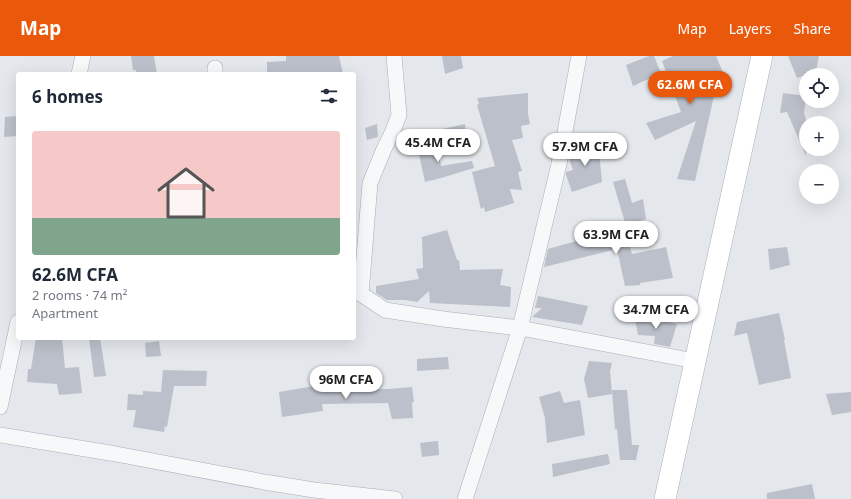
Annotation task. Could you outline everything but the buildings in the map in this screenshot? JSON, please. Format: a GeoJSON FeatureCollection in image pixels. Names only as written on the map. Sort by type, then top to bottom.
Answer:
{"type":"FeatureCollection","features":[{"type":"Feature","properties":{"kind":"street"},"geometry":{"type":"LineString","coordinates":[[79,72],[83,56]]}},
{"type":"Feature","properties":{"kind":"street"},"geometry":{"type":"LineString","coordinates":[[394,56],[398,115],[392,134],[370,183],[357,293],[384,310],[520,328],[695,361]]}},
{"type":"Feature","properties":{"kind":"street"},"geometry":{"type":"LineString","coordinates":[[465,499],[520,328],[559,164],[579,56]]}},
{"type":"Feature","properties":{"kind":"street"},"geometry":{"type":"LineString","coordinates":[[665,499],[762,56]]}},
{"type":"Feature","properties":{"kind":"street"},"geometry":{"type":"LineString","coordinates":[[0,407],[16,331]]}},
{"type":"Feature","properties":{"kind":"street"},"geometry":{"type":"LineString","coordinates":[[0,435],[116,454],[314,490],[395,499]]}}]}
